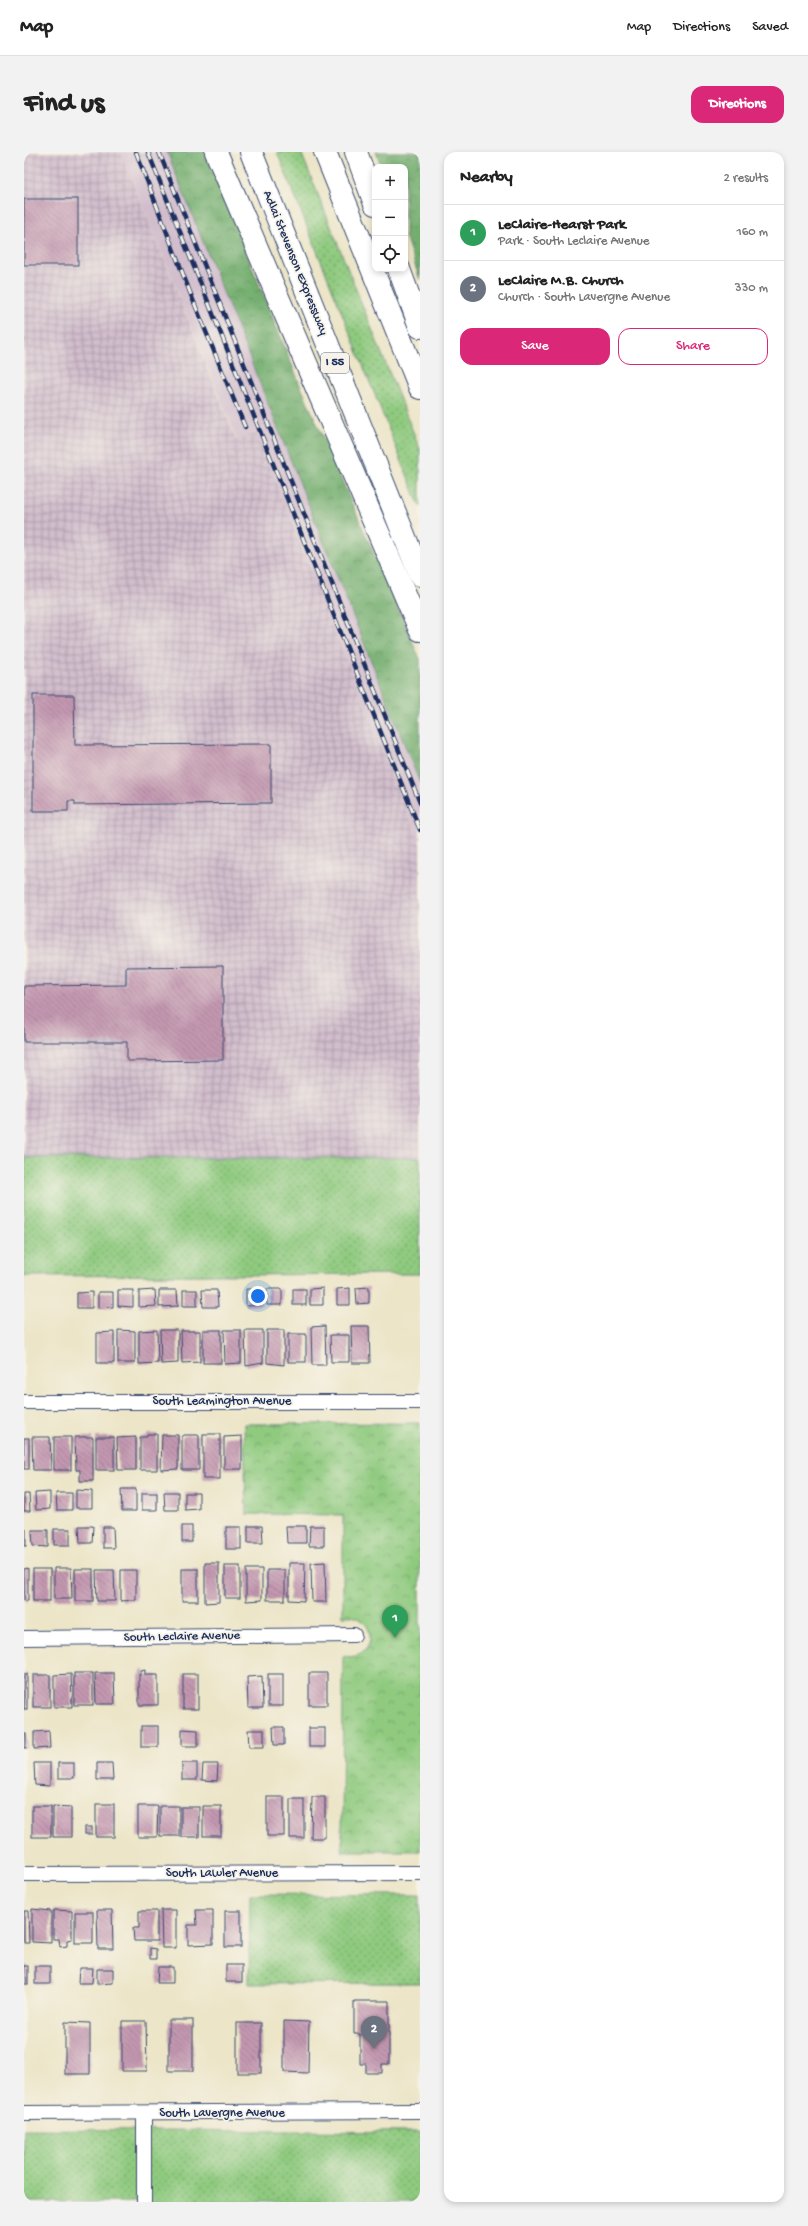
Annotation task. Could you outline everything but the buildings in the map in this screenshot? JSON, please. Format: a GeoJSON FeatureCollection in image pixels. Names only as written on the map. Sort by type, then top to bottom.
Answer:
{"type":"FeatureCollection","features":[{"type":"Feature","properties":{"kind":"highway"},"geometry":{"type":"LineString","coordinates":[[216,152],[420,630]]}},
{"type":"Feature","properties":{"kind":"highway","name":"Adlai Stevenson Expressway"},"geometry":{"type":"LineString","coordinates":[[251,152],[420,575]]}},
{"type":"Feature","properties":{"kind":"highway"},"geometry":{"type":"LineString","coordinates":[[325,152],[420,388]]}},
{"type":"Feature","properties":{"kind":"highway"},"geometry":{"type":"LineString","coordinates":[[356,152],[374,200]]}},
{"type":"Feature","properties":{"kind":"highway"},"geometry":{"type":"LineString","coordinates":[[400,272],[420,327]]}},
{"type":"Feature","properties":{"kind":"street","name":"South Leamington Avenue"},"geometry":{"type":"LineString","coordinates":[[24,1402],[420,1402]]}},
{"type":"Feature","properties":{"kind":"street","name":"South Leclaire Avenue"},"geometry":{"type":"LineString","coordinates":[[24,1638],[347,1635]]}},
{"type":"Feature","properties":{"kind":"street","name":"South Lawler Avenue"},"geometry":{"type":"LineString","coordinates":[[24,1874],[420,1873]]}},
{"type":"Feature","properties":{"kind":"street","name":"South Lavergne Avenue"},"geometry":{"type":"LineString","coordinates":[[24,2113],[420,2111]]}},
{"type":"Feature","properties":{"kind":"street"},"geometry":{"type":"LineString","coordinates":[[144,2113],[144,2202]]}},
{"type":"Feature","properties":{"kind":"shaded area"},"geometry":{"type":"Polygon","coordinates":[[[24,152],[121,152],[236,440],[256,433],[420,843],[420,1158],[24,1158],[24,152]]]}},
{"type":"Feature","properties":{"kind":"shaded area"},"geometry":{"type":"Polygon","coordinates":[[[121,152],[167,152],[420,783],[420,843],[256,434],[237,440],[121,152]]]}},
{"type":"Feature","properties":{"kind":"green space"},"geometry":{"type":"Polygon","coordinates":[[[167,152],[205,152],[301,387],[420,659],[420,783],[167,152]]]}},
{"type":"Feature","properties":{"kind":"green space"},"geometry":{"type":"Polygon","coordinates":[[[277,152],[301,152],[420,449],[420,507],[277,152]]]}},
{"type":"Feature","properties":{"kind":"green space"},"geometry":{"type":"Polygon","coordinates":[[[376,152],[420,152],[420,280],[408,245],[408,164],[381,164],[376,152]]]}},
{"type":"Feature","properties":{"kind":"green space"},"geometry":{"type":"Polygon","coordinates":[[[24,1158],[420,1158],[420,1274],[24,1276],[24,1158]]]}},
{"type":"Feature","properties":{"kind":"green space"},"geometry":{"type":"Polygon","coordinates":[[[420,1423],[420,1851],[342,1851],[343,1656],[355,1656],[363,1652],[368,1645],[370,1637],[368,1629],[363,1622],[355,1617],[343,1616],[343,1515],[246,1514],[244,1424],[420,1423]]]}},
{"type":"Feature","properties":{"kind":"green space"},"geometry":{"type":"Polygon","coordinates":[[[250,1894],[420,1895],[420,1983],[249,1984],[250,1894]]]}},
{"type":"Feature","properties":{"kind":"green space"},"geometry":{"type":"Polygon","coordinates":[[[24,2129],[420,2132],[420,2202],[24,2202],[24,2129]]]}},
{"type":"Feature","properties":{"kind":"railway"},"geometry":{"type":"LineString","coordinates":[[136,152],[191,295],[245,427]]}},
{"type":"Feature","properties":{"kind":"railway"},"geometry":{"type":"LineString","coordinates":[[148,152],[420,830]]}},
{"type":"Feature","properties":{"kind":"railway"},"geometry":{"type":"LineString","coordinates":[[159,152],[420,803]]}},
{"type":"Feature","properties":{"kind":"place","name":"LeClaire-Hearst Park"},"geometry":{"type":"Point","coordinates":[395,1638]}},
{"type":"Feature","properties":{"kind":"place","name":"LeClaire M.B. Church"},"geometry":{"type":"Point","coordinates":[374,2049]}}]}
